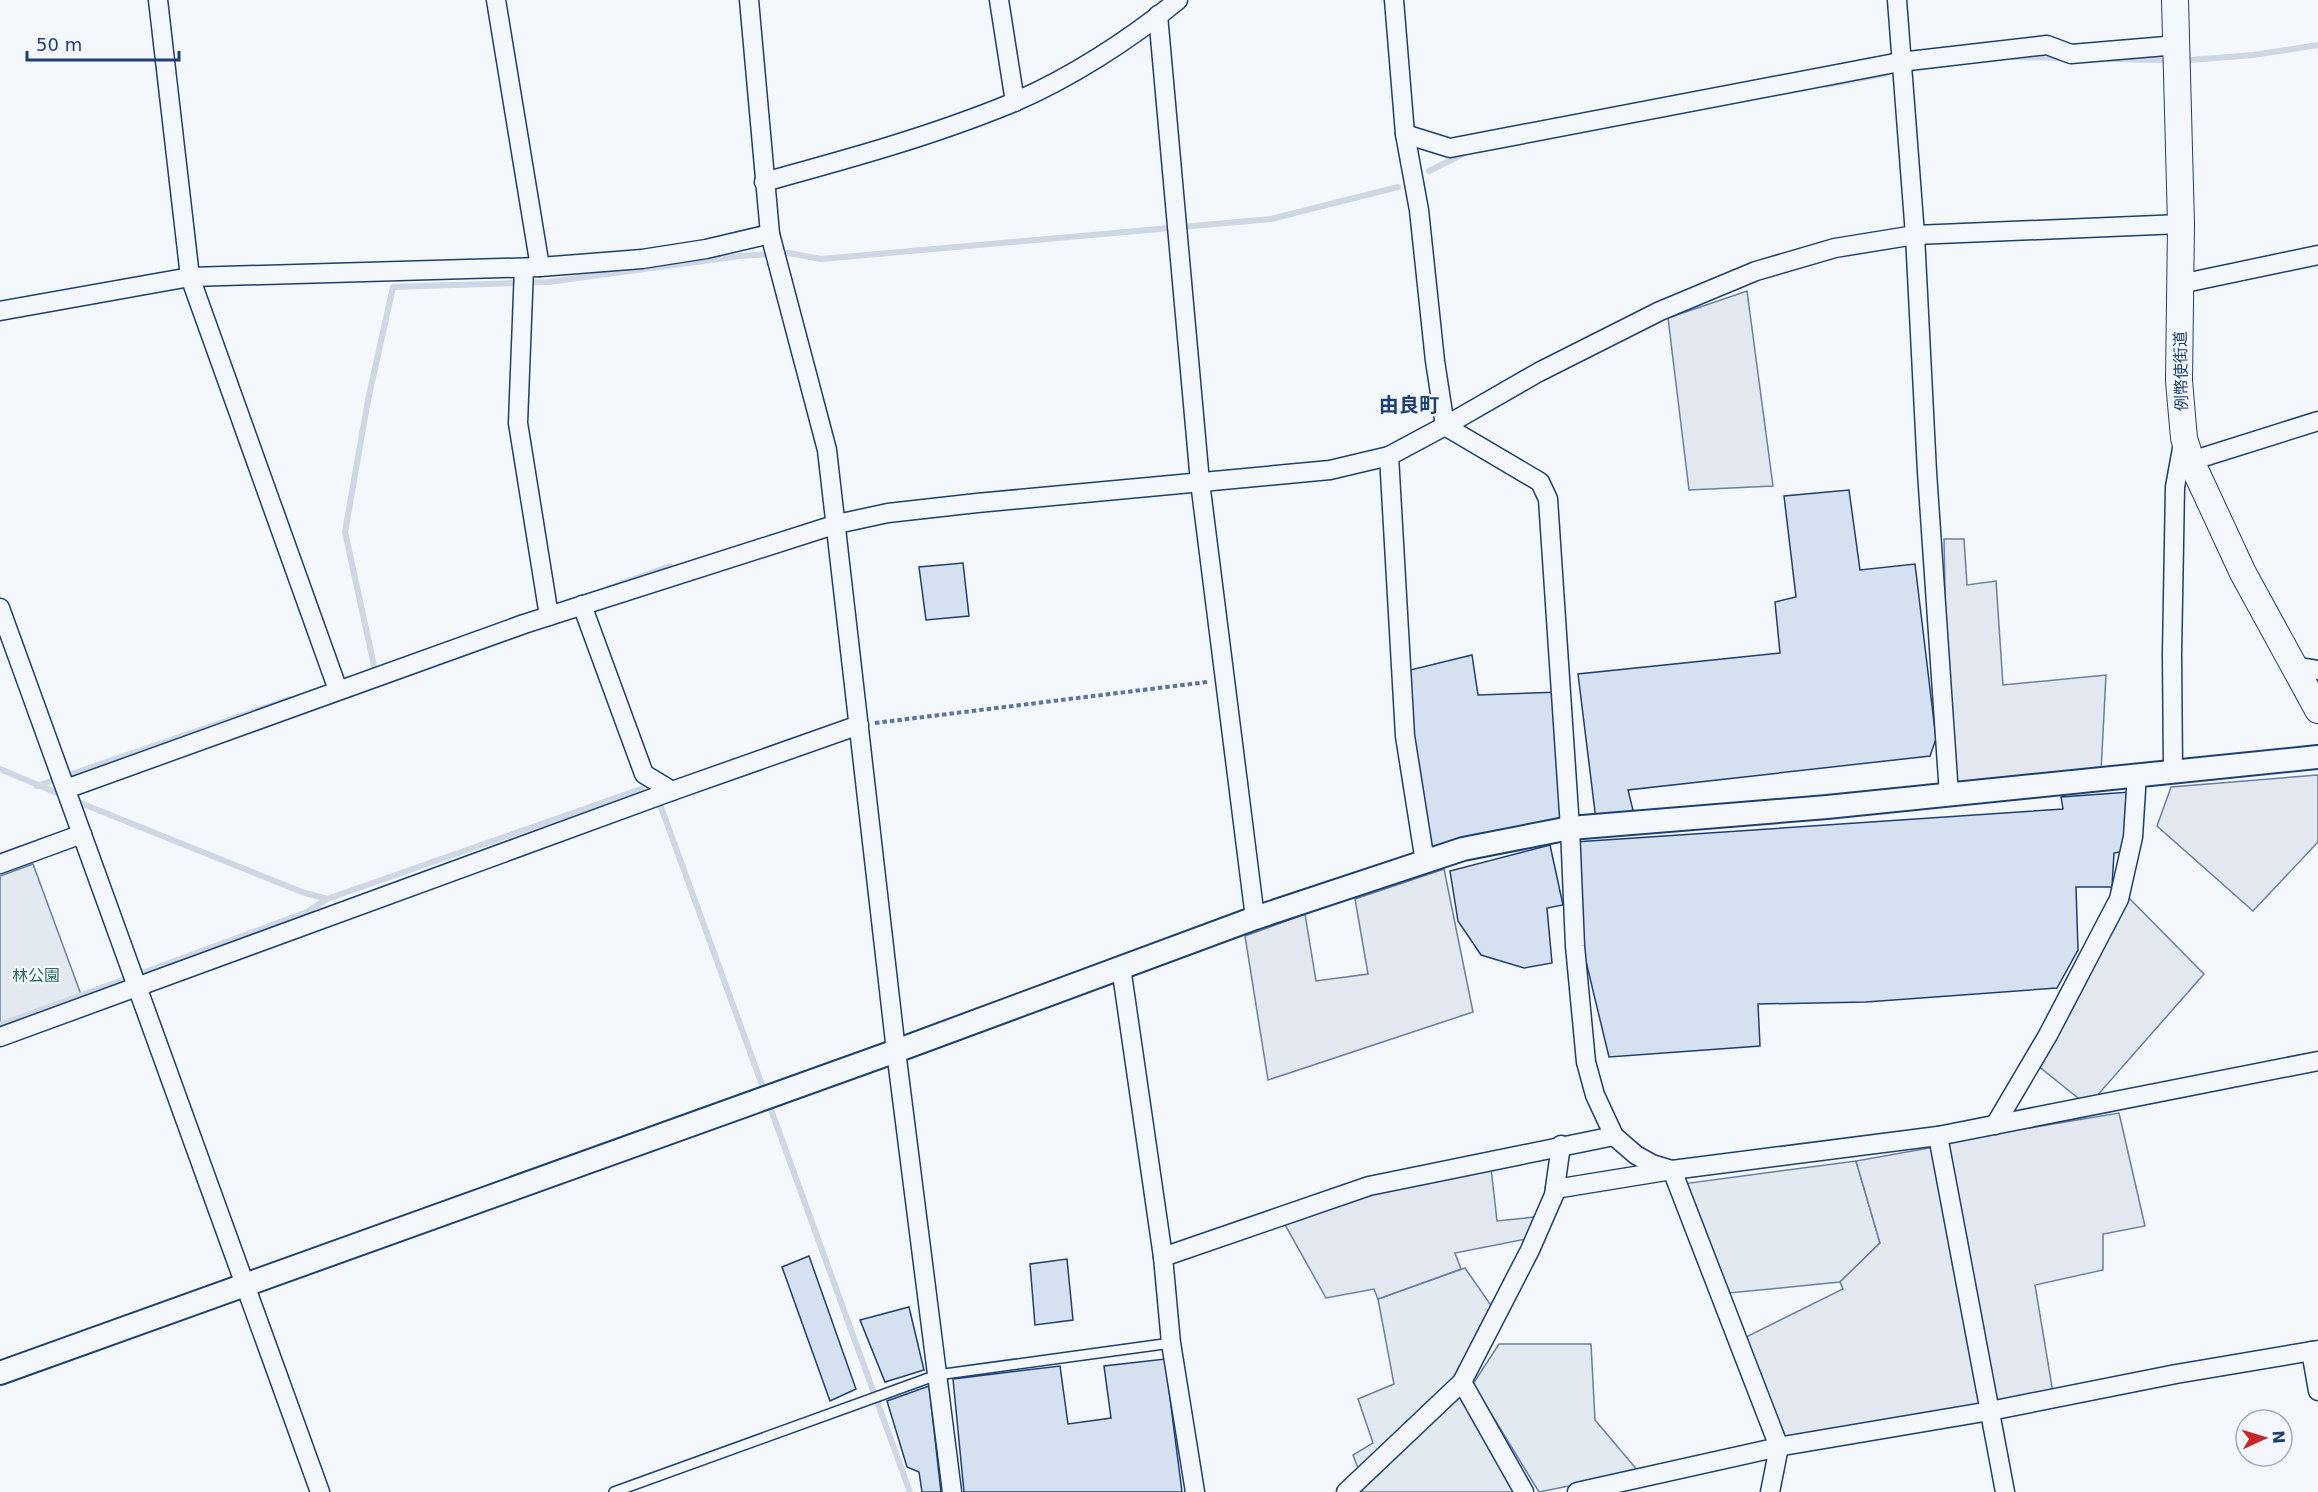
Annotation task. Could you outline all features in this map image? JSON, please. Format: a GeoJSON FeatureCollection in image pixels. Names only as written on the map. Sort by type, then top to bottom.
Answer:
{"type":"FeatureCollection","features":[{"type":"Feature","properties":{"kind":"main road","name":"例幣使街道"},"geometry":{"type":"LineString","coordinates":[[2175,0],[2181,224],[2179,381],[2188,449],[2242,573],[2318,710]]}},
{"type":"Feature","properties":{"kind":"street"},"geometry":{"type":"LineString","coordinates":[[158,0],[190,277],[338,690]]}},
{"type":"Feature","properties":{"kind":"street"},"geometry":{"type":"LineString","coordinates":[[496,0],[532,267],[518,423],[549,616]]}},
{"type":"Feature","properties":{"kind":"street"},"geometry":{"type":"LineString","coordinates":[[749,0],[764,182],[771,234],[827,450],[896,1051],[952,1492]]}},
{"type":"Feature","properties":{"kind":"street"},"geometry":{"type":"LineString","coordinates":[[999,0],[1015,102]]}},
{"type":"Feature","properties":{"kind":"street"},"geometry":{"type":"LineString","coordinates":[[764,182],[895,146],[1015,102],[1117,44],[1179,0]]}},
{"type":"Feature","properties":{"kind":"street"},"geometry":{"type":"LineString","coordinates":[[1394,0],[1405,134],[1419,210],[1435,361],[1445,426]]}},
{"type":"Feature","properties":{"kind":"street"},"geometry":{"type":"LineString","coordinates":[[1897,0],[1915,235],[1927,472],[1949,795]]}},
{"type":"Feature","properties":{"kind":"street"},"geometry":{"type":"LineString","coordinates":[[1158,15],[1200,482],[1255,918]]}},
{"type":"Feature","properties":{"kind":"street"},"geometry":{"type":"LineString","coordinates":[[1405,134],[1450,148],[1900,62],[2047,45],[2071,54],[2178,45]]}},
{"type":"Feature","properties":{"kind":"street"},"geometry":{"type":"LineString","coordinates":[[66,789],[549,616],[837,524],[888,513],[1330,470],[1389,456],[1539,372],[1660,311],[1756,271],[1835,248],[1915,235],[2181,224]]}},
{"type":"Feature","properties":{"kind":"street"},"geometry":{"type":"LineString","coordinates":[[0,311],[190,277],[532,267],[642,259],[706,249],[771,234]]}},
{"type":"Feature","properties":{"kind":"street"},"geometry":{"type":"LineString","coordinates":[[2180,284],[2318,255]]}},
{"type":"Feature","properties":{"kind":"street"},"geometry":{"type":"LineString","coordinates":[[2173,771],[2175,487],[2188,449],[2318,421]]}},
{"type":"Feature","properties":{"kind":"street"},"geometry":{"type":"LineString","coordinates":[[1445,426],[1540,482],[1548,499],[1578,987],[1586,1062],[1595,1095],[1614,1136],[1636,1155],[1652,1164],[1672,1170]]}},
{"type":"Feature","properties":{"kind":"street"},"geometry":{"type":"LineString","coordinates":[[1389,456],[1406,736],[1425,862]]}},
{"type":"Feature","properties":{"kind":"street"},"geometry":{"type":"LineString","coordinates":[[582,605],[644,774],[672,791]]}},
{"type":"Feature","properties":{"kind":"street"},"geometry":{"type":"LineString","coordinates":[[0,608],[320,1492]]}},
{"type":"Feature","properties":{"kind":"street"},"geometry":{"type":"LineString","coordinates":[[2293,666],[2318,670]]}},
{"type":"Feature","properties":{"kind":"street"},"geometry":{"type":"LineString","coordinates":[[0,1037],[672,791],[859,725]]}},
{"type":"Feature","properties":{"kind":"street"},"geometry":{"type":"LineString","coordinates":[[0,1373],[754,1103],[1255,918],[1463,849],[1570,828],[1949,795],[2318,757]]}},
{"type":"Feature","properties":{"kind":"street"},"geometry":{"type":"LineString","coordinates":[[1995,1125],[2048,1035],[2119,899],[2133,837],[2137,774]]}},
{"type":"Feature","properties":{"kind":"street"},"geometry":{"type":"LineString","coordinates":[[0,864],[82,834]]}},
{"type":"Feature","properties":{"kind":"street"},"geometry":{"type":"LineString","coordinates":[[1121,967],[1163,1257],[1171,1343],[1196,1492]]}},
{"type":"Feature","properties":{"kind":"street"},"geometry":{"type":"LineString","coordinates":[[1555,1189],[1672,1170],[1938,1136],[2318,1061]]}},
{"type":"Feature","properties":{"kind":"street"},"geometry":{"type":"LineString","coordinates":[[1163,1257],[1369,1186],[1614,1136]]}},
{"type":"Feature","properties":{"kind":"street"},"geometry":{"type":"LineString","coordinates":[[1938,1136],[2005,1492]]}},
{"type":"Feature","properties":{"kind":"street"},"geometry":{"type":"LineString","coordinates":[[1346,1492],[1462,1382],[1530,1250],[1555,1189],[1561,1145]]}},
{"type":"Feature","properties":{"kind":"street"},"geometry":{"type":"LineString","coordinates":[[1672,1170],[1779,1447],[1770,1492]]}},
{"type":"Feature","properties":{"kind":"street"},"geometry":{"type":"LineString","coordinates":[[1577,1492],[1779,1447],[1990,1412],[2176,1374],[2315,1350],[2318,1391]]}},
{"type":"Feature","properties":{"kind":"street"},"geometry":{"type":"LineString","coordinates":[[1462,1382],[1524,1492]]}},
{"type":"Feature","properties":{"kind":"lane"},"geometry":{"type":"LineString","coordinates":[[614,1492],[937,1375],[1171,1343]]}},
{"type":"Feature","properties":{"kind":"path"},"geometry":{"type":"LineString","coordinates":[[859,725],[1225,680]]}},
{"type":"Feature","properties":{"kind":"green space","name":"林公園"},"geometry":{"type":"Polygon","coordinates":[[[33,864],[83,1000],[0,1031],[0,876],[33,864]]]}},
{"type":"Feature","properties":{"kind":"green space"},"geometry":{"type":"Polygon","coordinates":[[[1856,1161],[1880,1243],[1840,1282],[1719,1294],[1682,1184],[1856,1161]]]}},
{"type":"Feature","properties":{"kind":"green space"},"geometry":{"type":"Polygon","coordinates":[[[1465,1268],[1497,1314],[1462,1382],[1524,1492],[1345,1492],[1360,1473],[1353,1455],[1373,1443],[1358,1399],[1394,1384],[1378,1299],[1465,1268]]]}},
{"type":"Feature","properties":{"kind":"green space"},"geometry":{"type":"Polygon","coordinates":[[[1499,1344],[1591,1344],[1595,1420],[1639,1472],[1539,1492],[1473,1384],[1499,1344]]]}},
{"type":"Feature","properties":{"kind":"shaded area"},"geometry":{"type":"Polygon","coordinates":[[[1747,291],[1773,486],[1689,490],[1668,318],[1747,291]]]}},
{"type":"Feature","properties":{"kind":"shaded area"},"geometry":{"type":"Polygon","coordinates":[[[1944,539],[1964,539],[1967,585],[1996,581],[2003,685],[2106,675],[2101,772],[1949,793],[1944,539]]]}},
{"type":"Feature","properties":{"kind":"shaded area"},"geometry":{"type":"Polygon","coordinates":[[[2318,775],[2318,842],[2253,911],[2157,826],[2171,787],[2318,775]]]}},
{"type":"Feature","properties":{"kind":"shaded area"},"geometry":{"type":"Polygon","coordinates":[[[1444,869],[1473,1012],[1268,1080],[1245,936],[1305,914],[1316,981],[1368,974],[1355,899],[1444,869]]]}},
{"type":"Feature","properties":{"kind":"shaded area"},"geometry":{"type":"Polygon","coordinates":[[[2128,897],[2204,974],[2088,1106],[2037,1065],[2128,897]]]}},
{"type":"Feature","properties":{"kind":"shaded area"},"geometry":{"type":"Polygon","coordinates":[[[2119,1113],[2145,1226],[2103,1234],[2103,1270],[2035,1285],[2054,1399],[1783,1446],[1738,1341],[1843,1289],[1840,1282],[1880,1243],[1856,1161],[1940,1146],[1945,1142],[2119,1113]]]}},
{"type":"Feature","properties":{"kind":"shaded area"},"geometry":{"type":"Polygon","coordinates":[[[1491,1168],[1497,1221],[1544,1216],[1531,1238],[1455,1253],[1461,1269],[1378,1299],[1374,1289],[1326,1298],[1283,1221],[1369,1186],[1491,1168]]]}},
{"type":"Feature","properties":{"kind":"building"},"geometry":{"type":"Polygon","coordinates":[[[1849,490],[1860,570],[1915,564],[1936,739],[1930,756],[1628,790],[1633,810],[1615,818],[1596,820],[1578,674],[1780,653],[1775,602],[1796,597],[1784,496],[1849,490]]]}},
{"type":"Feature","properties":{"kind":"building"},"geometry":{"type":"Polygon","coordinates":[[[963,563],[969,616],[926,620],[919,567],[963,563]]]}},
{"type":"Feature","properties":{"kind":"building"},"geometry":{"type":"Polygon","coordinates":[[[1472,655],[1478,695],[1561,692],[1566,823],[1429,853],[1410,738],[1406,671],[1472,655]]]}},
{"type":"Feature","properties":{"kind":"building"},"geometry":{"type":"Polygon","coordinates":[[[2130,792],[2129,850],[2114,853],[2112,887],[2076,887],[2078,950],[2057,988],[1866,1002],[1758,1004],[1760,1046],[1609,1057],[1583,949],[1575,842],[2063,809],[2061,797],[2130,792]]]}},
{"type":"Feature","properties":{"kind":"building"},"geometry":{"type":"Polygon","coordinates":[[[1550,845],[1563,905],[1547,908],[1552,963],[1524,968],[1481,955],[1458,921],[1450,871],[1550,845]]]}},
{"type":"Feature","properties":{"kind":"building"},"geometry":{"type":"Polygon","coordinates":[[[809,1256],[856,1389],[830,1401],[782,1267],[809,1256]]]}},
{"type":"Feature","properties":{"kind":"building"},"geometry":{"type":"Polygon","coordinates":[[[1067,1259],[1073,1320],[1035,1325],[1030,1264],[1067,1259]]]}},
{"type":"Feature","properties":{"kind":"building"},"geometry":{"type":"Polygon","coordinates":[[[909,1307],[924,1370],[885,1382],[860,1320],[909,1307]]]}},
{"type":"Feature","properties":{"kind":"building"},"geometry":{"type":"Polygon","coordinates":[[[1165,1359],[1182,1492],[964,1492],[953,1379],[1060,1366],[1068,1424],[1111,1418],[1104,1366],[1165,1359]]]}},
{"type":"Feature","properties":{"kind":"building"},"geometry":{"type":"Polygon","coordinates":[[[929,1386],[941,1492],[922,1492],[919,1472],[907,1467],[887,1401],[929,1386]]]}},
{"type":"Feature","properties":{"kind":"waterway"},"geometry":{"type":"LineString","coordinates":[[2190,60],[2253,55],[2318,45]]}},
{"type":"Feature","properties":{"kind":"waterway"},"geometry":{"type":"LineString","coordinates":[[2014,57],[2063,58]]}},
{"type":"Feature","properties":{"kind":"waterway"},"geometry":{"type":"LineString","coordinates":[[2110,59],[2160,60]]}},
{"type":"Feature","properties":{"kind":"waterway"},"geometry":{"type":"LineString","coordinates":[[1826,85],[1885,74]]}},
{"type":"Feature","properties":{"kind":"waterway"},"geometry":{"type":"LineString","coordinates":[[1429,171],[1465,153]]}},
{"type":"Feature","properties":{"kind":"waterway"},"geometry":{"type":"LineString","coordinates":[[371,672],[375,670],[345,532],[368,400],[393,287],[548,282],[740,256],[789,253],[821,259],[1271,219],[1398,187]]}},
{"type":"Feature","properties":{"kind":"waterway"},"geometry":{"type":"LineString","coordinates":[[609,588],[670,566]]}},
{"type":"Feature","properties":{"kind":"waterway"},"geometry":{"type":"LineString","coordinates":[[37,786],[290,699]]}},
{"type":"Feature","properties":{"kind":"waterway"},"geometry":{"type":"LineString","coordinates":[[0,769],[64,796]]}},
{"type":"Feature","properties":{"kind":"waterway"},"geometry":{"type":"LineString","coordinates":[[73,800],[302,892],[327,899],[641,789],[661,807],[910,1492]]}},
{"type":"Feature","properties":{"kind":"waterway"},"geometry":{"type":"LineString","coordinates":[[142,973],[307,912],[327,899]]}},
{"type":"Feature","properties":{"kind":"waterway"},"geometry":{"type":"LineString","coordinates":[[0,1025],[125,979]]}},
{"type":"Feature","properties":{"kind":"district","name":"由良町"},"geometry":{"type":"Point","coordinates":[1409,405]}}]}
